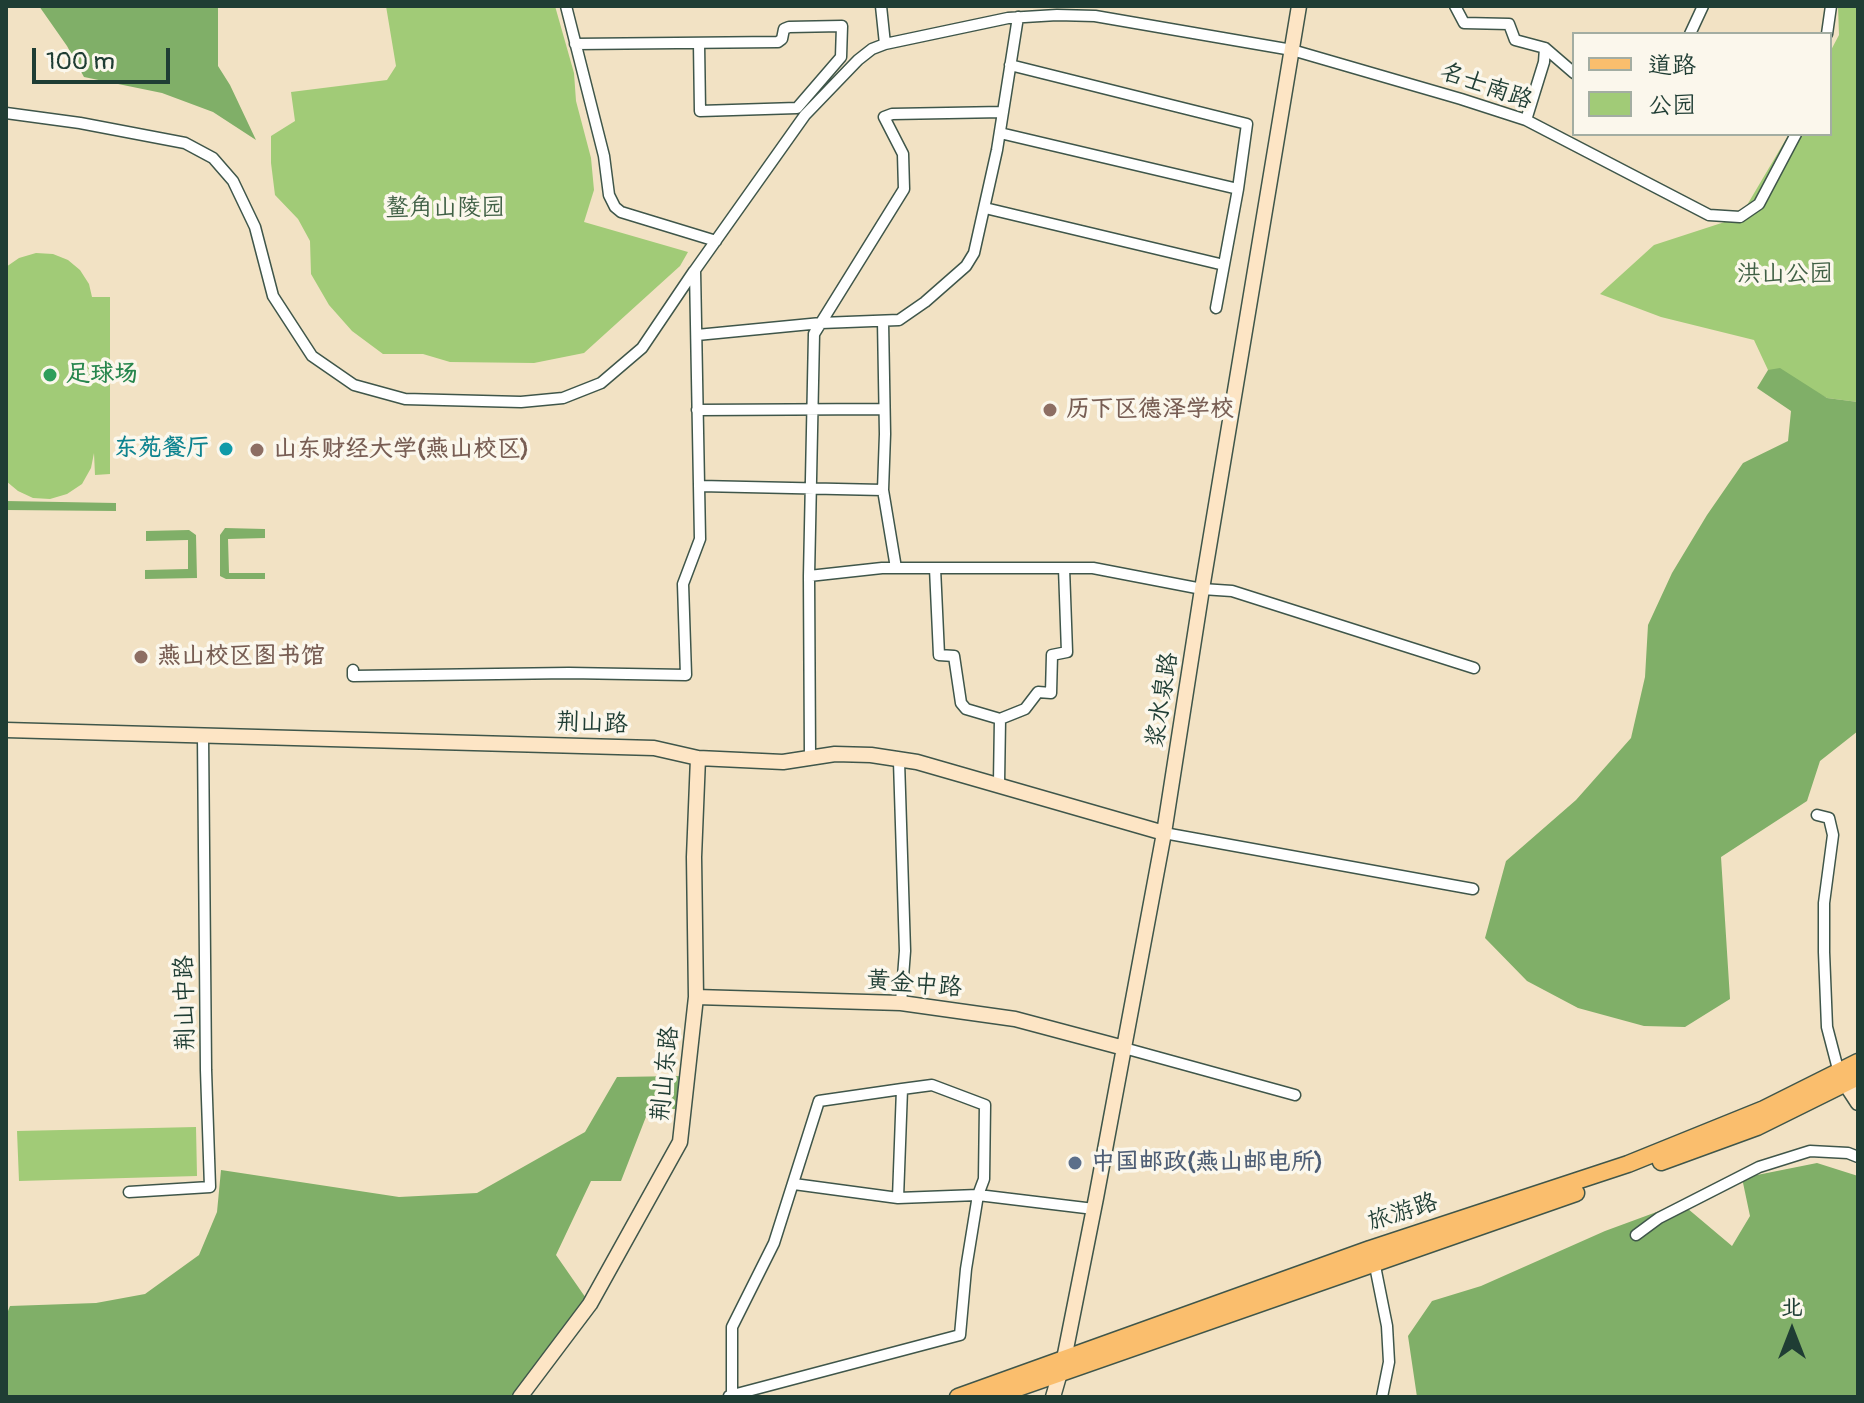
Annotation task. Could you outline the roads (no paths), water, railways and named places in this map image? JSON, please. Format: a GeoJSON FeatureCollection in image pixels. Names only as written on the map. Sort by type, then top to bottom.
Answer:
{"type":"FeatureCollection","features":[{"type":"Feature","properties":{"kind":"main road","name":"浆水泉路"},"geometry":{"type":"LineString","coordinates":[[1053,1397],[1094,1209],[1164,833],[1299,6]]}},
{"type":"Feature","properties":{"kind":"main road","name":"荆山路"},"geometry":{"type":"LineString","coordinates":[[6,730],[654,748],[698,758],[783,762],[835,754],[859,755],[917,762],[999,783],[1164,833]]}},
{"type":"Feature","properties":{"kind":"main road","name":"荆山东路"},"geometry":{"type":"LineString","coordinates":[[520,1397],[590,1304],[680,1142],[696,997],[694,857],[698,758]]}},
{"type":"Feature","properties":{"kind":"main road","name":"黄金中路"},"geometry":{"type":"LineString","coordinates":[[696,997],[901,1003],[1015,1019],[1124,1048]]}},
{"type":"Feature","properties":{"kind":"main road","name":"旅游路"},"geometry":{"type":"LineString","coordinates":[[958,1397],[1061,1366],[1372,1256],[1757,1127],[1847,1078],[1858,1062]]}},
{"type":"Feature","properties":{"kind":"main road"},"geometry":{"type":"LineString","coordinates":[[1847,1078],[1858,1103]]}},
{"type":"Feature","properties":{"kind":"main road","name":"旅游路"},"geometry":{"type":"LineString","coordinates":[[992,1397],[1061,1366]]}},
{"type":"Feature","properties":{"kind":"street"},"geometry":{"type":"LineString","coordinates":[[566,6],[604,156],[609,195],[615,207],[621,212],[716,241]]}},
{"type":"Feature","properties":{"kind":"street"},"geometry":{"type":"LineString","coordinates":[[6,113],[185,143],[213,158],[233,181],[255,227],[273,296],[312,356],[354,385],[405,399],[521,402],[563,398],[601,383],[642,348],[805,115],[858,60],[885,44],[881,6]]}},
{"type":"Feature","properties":{"kind":"street"},"geometry":{"type":"LineString","coordinates":[[1455,6],[1464,23],[1509,24],[1515,40],[1545,48],[1572,71]]}},
{"type":"Feature","properties":{"kind":"street"},"geometry":{"type":"LineString","coordinates":[[1691,32],[1703,6]]}},
{"type":"Feature","properties":{"kind":"street"},"geometry":{"type":"LineString","coordinates":[[1827,32],[1831,6]]}},
{"type":"Feature","properties":{"kind":"street","name":"名士南路"},"geometry":{"type":"LineString","coordinates":[[885,44],[1018,17],[1057,15],[1095,16],[1292,50],[1526,120],[1709,215],[1740,217],[1759,204],[1795,136]]}},
{"type":"Feature","properties":{"kind":"street"},"geometry":{"type":"LineString","coordinates":[[697,335],[821,323],[899,320],[966,266],[974,253],[985,208],[1018,17]]}},
{"type":"Feature","properties":{"kind":"street"},"geometry":{"type":"LineString","coordinates":[[575,44],[778,42],[784,29],[789,27],[842,26],[841,57],[797,108],[700,111],[699,43]]}},
{"type":"Feature","properties":{"kind":"street"},"geometry":{"type":"LineString","coordinates":[[1526,120],[1544,62],[1545,48]]}},
{"type":"Feature","properties":{"kind":"street"},"geometry":{"type":"LineString","coordinates":[[1010,65],[1247,124],[1216,308]]}},
{"type":"Feature","properties":{"kind":"street"},"geometry":{"type":"LineString","coordinates":[[810,757],[809,576],[814,334],[904,189],[903,154],[884,117],[892,114],[1003,112]]}},
{"type":"Feature","properties":{"kind":"street"},"geometry":{"type":"LineString","coordinates":[[1000,133],[1238,189]]}},
{"type":"Feature","properties":{"kind":"street"},"geometry":{"type":"LineString","coordinates":[[985,208],[1224,265]]}},
{"type":"Feature","properties":{"kind":"street"},"geometry":{"type":"LineString","coordinates":[[353,670],[353,676],[686,675],[683,584],[700,539],[695,270]]}},
{"type":"Feature","properties":{"kind":"street"},"geometry":{"type":"LineString","coordinates":[[883,321],[883,490],[896,568]]}},
{"type":"Feature","properties":{"kind":"street"},"geometry":{"type":"LineString","coordinates":[[697,410],[884,409]]}},
{"type":"Feature","properties":{"kind":"street"},"geometry":{"type":"LineString","coordinates":[[700,486],[883,490]]}},
{"type":"Feature","properties":{"kind":"street"},"geometry":{"type":"LineString","coordinates":[[809,576],[896,568],[1093,568],[1202,589],[1232,591],[1474,668]]}},
{"type":"Feature","properties":{"kind":"street"},"geometry":{"type":"LineString","coordinates":[[935,568],[939,655],[954,656],[961,703],[966,709],[1000,719],[1025,709],[1038,692],[1051,693],[1052,655],[1067,652],[1064,568]]}},
{"type":"Feature","properties":{"kind":"street"},"geometry":{"type":"LineString","coordinates":[[999,783],[1000,719]]}},
{"type":"Feature","properties":{"kind":"street","name":"荆山中路"},"geometry":{"type":"LineString","coordinates":[[129,1192],[210,1187],[203,736]]}},
{"type":"Feature","properties":{"kind":"street"},"geometry":{"type":"LineString","coordinates":[[899,761],[905,951],[901,1003]]}},
{"type":"Feature","properties":{"kind":"street"},"geometry":{"type":"LineString","coordinates":[[1817,815],[1829,818],[1833,835],[1824,903],[1827,1027],[1847,1078]]}},
{"type":"Feature","properties":{"kind":"street"},"geometry":{"type":"LineString","coordinates":[[1164,833],[1473,889]]}},
{"type":"Feature","properties":{"kind":"street"},"geometry":{"type":"LineString","coordinates":[[1124,1048],[1295,1095]]}},
{"type":"Feature","properties":{"kind":"street"},"geometry":{"type":"LineString","coordinates":[[932,1085],[985,1105],[984,1179],[978,1195],[966,1269],[960,1335],[729,1396],[732,1327],[774,1243],[794,1184],[819,1101],[932,1085]]}},
{"type":"Feature","properties":{"kind":"street"},"geometry":{"type":"LineString","coordinates":[[898,1198],[902,1089]]}},
{"type":"Feature","properties":{"kind":"street"},"geometry":{"type":"LineString","coordinates":[[1636,1235],[1683,1205],[1759,1167],[1810,1151],[1848,1153],[1858,1157]]}},
{"type":"Feature","properties":{"kind":"street"},"geometry":{"type":"LineString","coordinates":[[794,1184],[898,1198],[978,1195],[1094,1209]]}},
{"type":"Feature","properties":{"kind":"street"},"geometry":{"type":"LineString","coordinates":[[1372,1256],[1387,1326],[1389,1362],[1382,1397]]}},
{"type":"Feature","properties":{"kind":"place","name":"足球场"},"geometry":{"type":"Point","coordinates":[50,375]}},
{"type":"Feature","properties":{"kind":"place","name":"历下区德泽学校"},"geometry":{"type":"Point","coordinates":[1050,410]}},
{"type":"Feature","properties":{"kind":"place","name":"东苑餐厅"},"geometry":{"type":"Point","coordinates":[226,449]}},
{"type":"Feature","properties":{"kind":"place","name":"山东财经大学(燕山校区)"},"geometry":{"type":"Point","coordinates":[257,450]}},
{"type":"Feature","properties":{"kind":"place","name":"燕山校区图书馆"},"geometry":{"type":"Point","coordinates":[141,657]}},
{"type":"Feature","properties":{"kind":"place","name":"中国邮政(燕山邮电所)"},"geometry":{"type":"Point","coordinates":[1075,1163]}},
{"type":"Feature","properties":{"kind":"park label","name":"鳌角山陵园"},"geometry":{"type":"Point","coordinates":[445,209]}},
{"type":"Feature","properties":{"kind":"park label","name":"洪山公园"},"geometry":{"type":"Point","coordinates":[1785,275]}}]}
